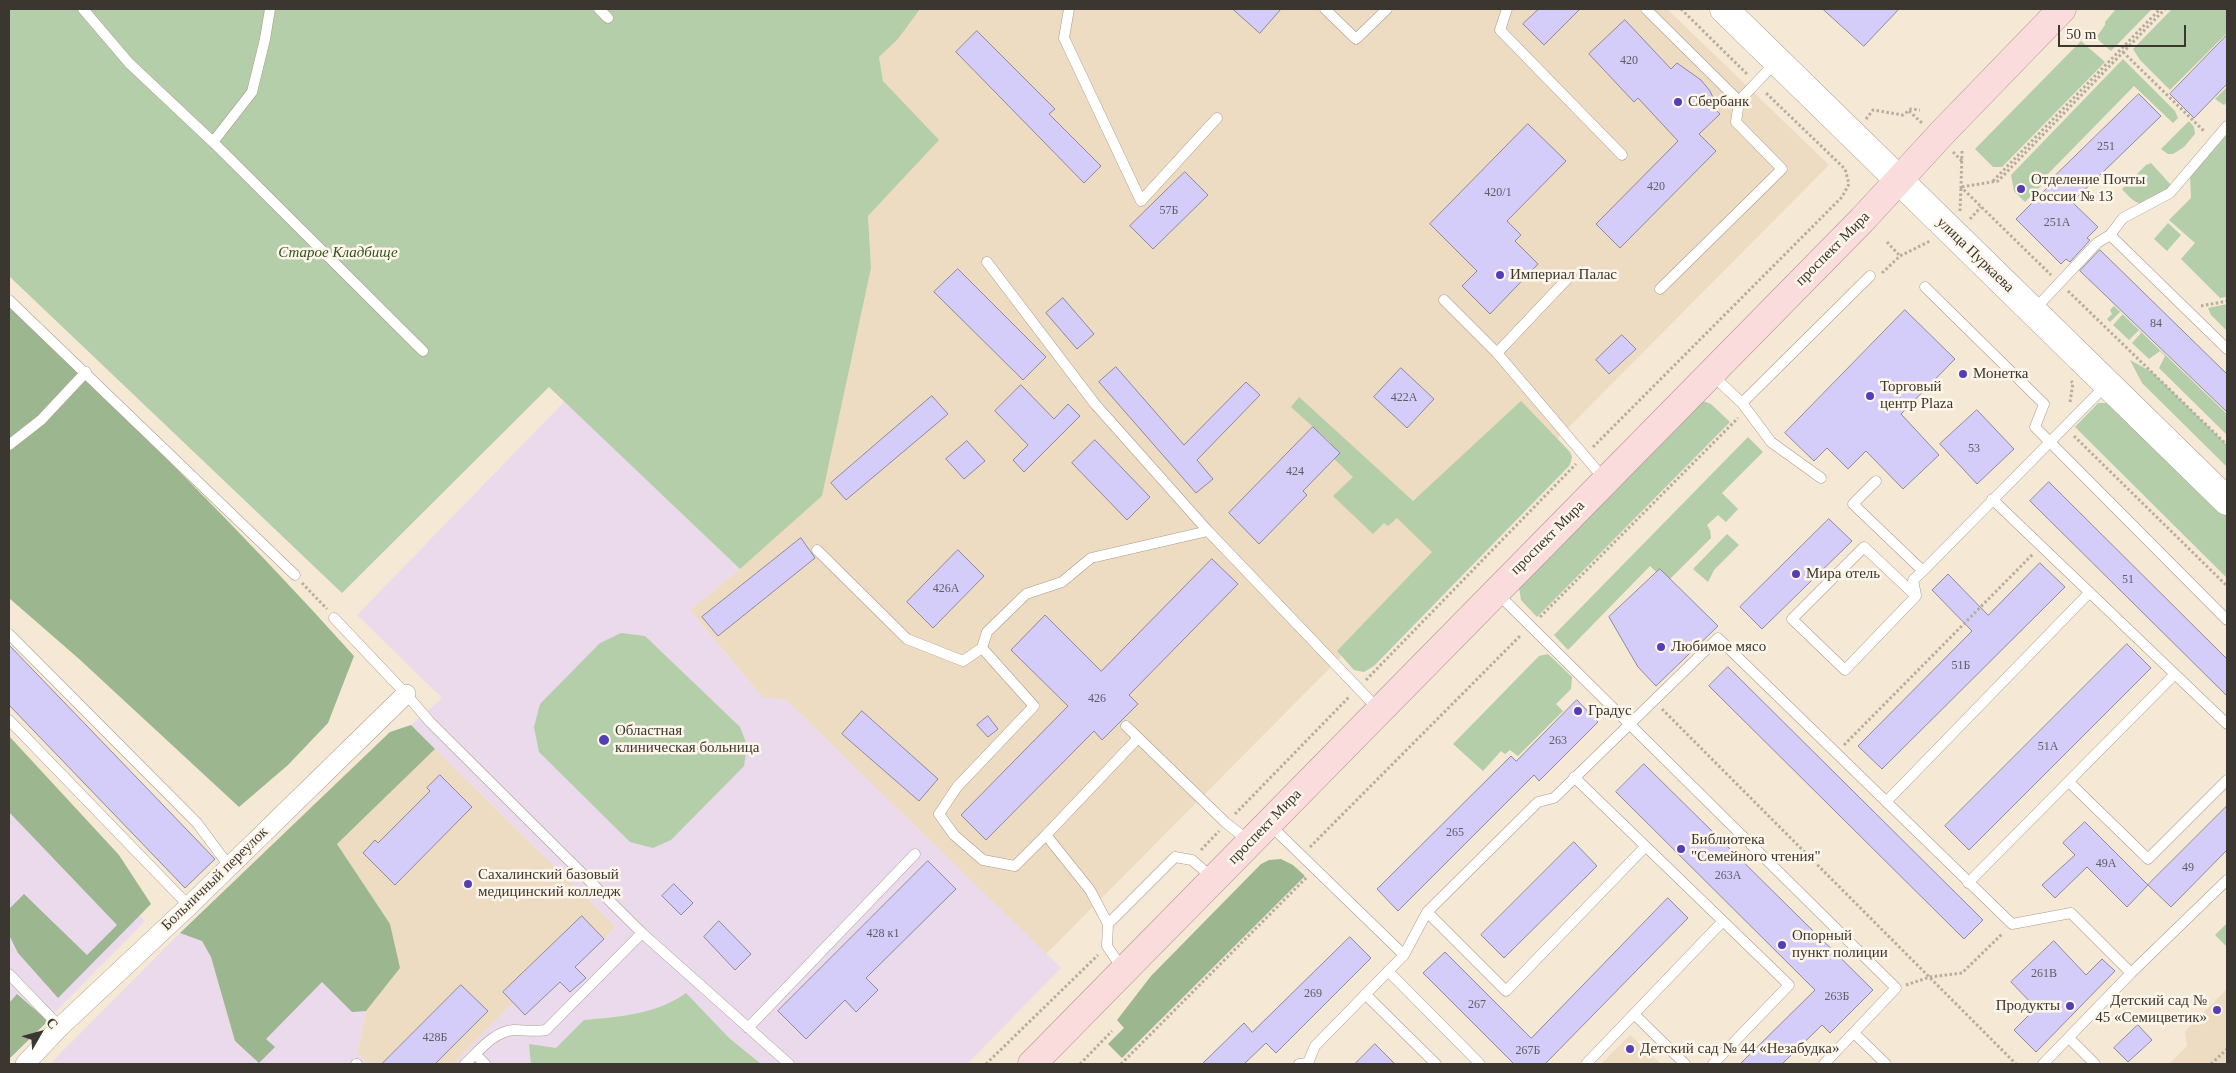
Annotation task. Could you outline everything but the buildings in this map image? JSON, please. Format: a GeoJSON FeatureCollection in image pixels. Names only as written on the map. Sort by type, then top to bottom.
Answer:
{"type":"FeatureCollection","features":[{"type":"Feature","properties":{"kind":"main road","name":"улица Пуркаева"},"geometry":{"type":"LineString","coordinates":[[1724,9],[2227,502]]}},
{"type":"Feature","properties":{"kind":"main road","name":"проспект Мира"},"geometry":{"type":"LineString","coordinates":[[1032,1064],[1899,181],[1943,132],[2062,9]]}},
{"type":"Feature","properties":{"kind":"street","name":"Больничный переулок"},"geometry":{"type":"LineString","coordinates":[[25,1064],[60,1027],[189,906],[406,694]]}},
{"type":"Feature","properties":{"kind":"lane"},"geometry":{"type":"LineString","coordinates":[[83,9],[129,63],[212,142],[423,351]]}},
{"type":"Feature","properties":{"kind":"lane"},"geometry":{"type":"LineString","coordinates":[[212,142],[252,92],[270,9]]}},
{"type":"Feature","properties":{"kind":"lane"},"geometry":{"type":"LineString","coordinates":[[599,9],[608,18]]}},
{"type":"Feature","properties":{"kind":"lane"},"geometry":{"type":"LineString","coordinates":[[1069,9],[1064,38],[1141,201],[1217,118]]}},
{"type":"Feature","properties":{"kind":"lane"},"geometry":{"type":"LineString","coordinates":[[1325,9],[1356,39],[1387,9]]}},
{"type":"Feature","properties":{"kind":"lane"},"geometry":{"type":"LineString","coordinates":[[1507,9],[1500,30],[1622,155]]}},
{"type":"Feature","properties":{"kind":"lane"},"geometry":{"type":"LineString","coordinates":[[1646,9],[1739,101]]}},
{"type":"Feature","properties":{"kind":"lane"},"geometry":{"type":"LineString","coordinates":[[1660,289],[1782,169],[1736,122],[1739,101],[1777,61]]}},
{"type":"Feature","properties":{"kind":"lane"},"geometry":{"type":"LineString","coordinates":[[2033,312],[2096,243],[2110,235],[2123,218],[2170,193],[2213,140],[2227,126]]}},
{"type":"Feature","properties":{"kind":"lane"},"geometry":{"type":"LineString","coordinates":[[2110,235],[2227,349]]}},
{"type":"Feature","properties":{"kind":"lane"},"geometry":{"type":"LineString","coordinates":[[987,262],[1095,404],[1208,531],[1379,710]]}},
{"type":"Feature","properties":{"kind":"lane"},"geometry":{"type":"LineString","coordinates":[[1744,406],[1875,276]]}},
{"type":"Feature","properties":{"kind":"lane"},"geometry":{"type":"LineString","coordinates":[[1497,353],[1568,278]]}},
{"type":"Feature","properties":{"kind":"lane"},"geometry":{"type":"LineString","coordinates":[[1925,287],[2044,404],[2035,427],[2227,620]]}},
{"type":"Feature","properties":{"kind":"lane"},"geometry":{"type":"LineString","coordinates":[[9,300],[295,575]]}},
{"type":"Feature","properties":{"kind":"lane"},"geometry":{"type":"LineString","coordinates":[[1444,300],[1497,353],[1605,480]]}},
{"type":"Feature","properties":{"kind":"lane"},"geometry":{"type":"LineString","coordinates":[[9,445],[41,420],[86,372]]}},
{"type":"Feature","properties":{"kind":"lane"},"geometry":{"type":"LineString","coordinates":[[1711,373],[1744,406],[1771,442],[1821,478]]}},
{"type":"Feature","properties":{"kind":"lane"},"geometry":{"type":"LineString","coordinates":[[1916,596],[1913,580],[2049,441],[2107,385]]}},
{"type":"Feature","properties":{"kind":"lane"},"geometry":{"type":"LineString","coordinates":[[1876,481],[1853,504],[1923,570]]}},
{"type":"Feature","properties":{"kind":"lane"},"geometry":{"type":"LineString","coordinates":[[1992,499],[2227,724]]}},
{"type":"Feature","properties":{"kind":"lane"},"geometry":{"type":"LineString","coordinates":[[817,550],[906,639],[963,661],[982,648],[987,632],[1026,594],[1062,582],[1091,558],[1208,531]]}},
{"type":"Feature","properties":{"kind":"lane"},"geometry":{"type":"LineString","coordinates":[[1864,547],[1916,596],[1845,670],[1792,619],[1864,547]]}},
{"type":"Feature","properties":{"kind":"lane"},"geometry":{"type":"LineString","coordinates":[[1495,591],[1630,722],[1896,988],[1824,1064]]}},
{"type":"Feature","properties":{"kind":"lane"},"geometry":{"type":"LineString","coordinates":[[1886,802],[2089,593]]}},
{"type":"Feature","properties":{"kind":"lane"},"geometry":{"type":"LineString","coordinates":[[334,618],[430,722],[642,933],[789,1064]]}},
{"type":"Feature","properties":{"kind":"lane"},"geometry":{"type":"LineString","coordinates":[[9,634],[197,823],[229,866]]}},
{"type":"Feature","properties":{"kind":"lane"},"geometry":{"type":"LineString","coordinates":[[1305,1064],[1315,1046],[1404,955],[1427,912],[1538,802],[1554,798],[1718,638],[2012,924],[2071,913],[2131,974]]}},
{"type":"Feature","properties":{"kind":"lane"},"geometry":{"type":"LineString","coordinates":[[982,648],[1034,706],[957,787],[939,814],[954,835],[983,860],[1015,866],[1138,738]]}},
{"type":"Feature","properties":{"kind":"lane"},"geometry":{"type":"LineString","coordinates":[[1968,883],[2174,675]]}},
{"type":"Feature","properties":{"kind":"lane"},"geometry":{"type":"LineString","coordinates":[[9,720],[189,906]]}},
{"type":"Feature","properties":{"kind":"lane"},"geometry":{"type":"LineString","coordinates":[[1126,726],[1226,823],[1259,833],[1300,856],[1404,955]]}},
{"type":"Feature","properties":{"kind":"lane"},"geometry":{"type":"LineString","coordinates":[[1574,778],[1644,848],[1789,985],[1713,1064]]}},
{"type":"Feature","properties":{"kind":"lane"},"geometry":{"type":"LineString","coordinates":[[2069,782],[2148,859],[2227,780]]}},
{"type":"Feature","properties":{"kind":"lane"},"geometry":{"type":"LineString","coordinates":[[1046,835],[1090,890],[1108,924],[1107,946],[1123,971]]}},
{"type":"Feature","properties":{"kind":"lane"},"geometry":{"type":"LineString","coordinates":[[1427,912],[1506,991],[1644,848]]}},
{"type":"Feature","properties":{"kind":"lane"},"geometry":{"type":"LineString","coordinates":[[748,1028],[915,854]]}},
{"type":"Feature","properties":{"kind":"lane"},"geometry":{"type":"LineString","coordinates":[[1108,924],[1175,857],[1192,860],[1214,879]]}},
{"type":"Feature","properties":{"kind":"lane"},"geometry":{"type":"LineString","coordinates":[[2043,1064],[2227,880]]}},
{"type":"Feature","properties":{"kind":"lane"},"geometry":{"type":"LineString","coordinates":[[1586,1064],[1723,921]]}},
{"type":"Feature","properties":{"kind":"lane"},"geometry":{"type":"LineString","coordinates":[[465,1064],[495,1037],[512,1030],[528,1032],[546,1030],[642,933]]}},
{"type":"Feature","properties":{"kind":"lane"},"geometry":{"type":"LineString","coordinates":[[1388,971],[1480,1064]]}},
{"type":"Feature","properties":{"kind":"lane"},"geometry":{"type":"LineString","coordinates":[[9,974],[60,1027]]}},
{"type":"Feature","properties":{"kind":"lane"},"geometry":{"type":"LineString","coordinates":[[1365,994],[1436,1064]]}},
{"type":"Feature","properties":{"kind":"lane"},"geometry":{"type":"LineString","coordinates":[[1635,1015],[1685,1064]]}},
{"type":"Feature","properties":{"kind":"lane"},"geometry":{"type":"LineString","coordinates":[[1854,1033],[1886,1064]]}},
{"type":"Feature","properties":{"kind":"lane"},"geometry":{"type":"LineString","coordinates":[[2069,1038],[2095,1064]]}},
{"type":"Feature","properties":{"kind":"lane"},"geometry":{"type":"LineString","coordinates":[[475,1054],[485,1064]]}},
{"type":"Feature","properties":{"kind":"path"},"geometry":{"type":"LineString","coordinates":[[1992,182],[2160,9]]}},
{"type":"Feature","properties":{"kind":"path"},"geometry":{"type":"LineString","coordinates":[[1961,187],[1998,181],[2165,9]]}},
{"type":"Feature","properties":{"kind":"path"},"geometry":{"type":"LineString","coordinates":[[2123,52],[2213,140]]}},
{"type":"Feature","properties":{"kind":"path"},"geometry":{"type":"LineString","coordinates":[[1866,120],[1873,110],[1904,115],[1911,109],[1920,110]]}},
{"type":"Feature","properties":{"kind":"path"},"geometry":{"type":"LineString","coordinates":[[1960,211],[1962,151]]}},
{"type":"Feature","properties":{"kind":"path"},"geometry":{"type":"LineString","coordinates":[[1192,860],[1584,456],[1842,197],[1849,184],[1845,169],[1830,156],[1834,152]]}},
{"type":"Feature","properties":{"kind":"path"},"geometry":{"type":"LineString","coordinates":[[1961,187],[2227,445]]}},
{"type":"Feature","properties":{"kind":"path"},"geometry":{"type":"LineString","coordinates":[[1875,276],[1900,256],[1932,240]]}},
{"type":"Feature","properties":{"kind":"path"},"geometry":{"type":"LineString","coordinates":[[1887,242],[1900,256]]}},
{"type":"Feature","properties":{"kind":"path"},"geometry":{"type":"LineString","coordinates":[[2186,310],[2227,300]]}},
{"type":"Feature","properties":{"kind":"path"},"geometry":{"type":"LineString","coordinates":[[1300,856],[1530,626],[1744,406]]}},
{"type":"Feature","properties":{"kind":"path"},"geometry":{"type":"LineString","coordinates":[[1836,753],[2041,546]]}},
{"type":"Feature","properties":{"kind":"path"},"geometry":{"type":"LineString","coordinates":[[295,575],[334,618]]}},
{"type":"Feature","properties":{"kind":"path"},"geometry":{"type":"LineString","coordinates":[[1655,701],[2016,1064]]}},
{"type":"Feature","properties":{"kind":"path"},"geometry":{"type":"LineString","coordinates":[[1121,1064],[1315,869]]}},
{"type":"Feature","properties":{"kind":"path"},"geometry":{"type":"LineString","coordinates":[[1896,988],[1930,977],[1962,973],[2012,924]]}},
{"type":"Feature","properties":{"kind":"path"},"geometry":{"type":"LineString","coordinates":[[986,1064],[1107,946]]}},
{"type":"Feature","properties":{"kind":"path"},"geometry":{"type":"LineString","coordinates":[[1080,1064],[1112,1031]]}},
{"type":"Feature","properties":{"kind":"path"},"geometry":{"type":"LineString","coordinates":[[2211,1064],[2227,1049]]}},
{"type":"Feature","properties":{"kind":"shaded area"},"geometry":{"type":"Polygon","coordinates":[[[920,9],[1667,9],[1829,165],[1046,954],[786,700],[763,698],[690,610],[740,569],[822,496],[871,268],[868,216],[938,140],[883,81],[879,57],[898,39],[920,9]]]}},
{"type":"Feature","properties":{"kind":"shaded area","name":"Областная клиническая больница"},"geometry":{"type":"Polygon","coordinates":[[[565,401],[740,569],[690,610],[762,697],[786,700],[1061,968],[967,1064],[453,1064],[513,1003],[525,1015],[560,982],[571,992],[585,978],[575,967],[616,927],[435,749],[337,844],[390,924],[400,968],[366,1011],[357,1053],[369,1064],[50,1064],[180,933],[390,732],[411,725],[442,698],[357,615],[565,401]]]}},
{"type":"Feature","properties":{"kind":"shaded area","name":"Сахалинский базовый медицинский колледж"},"geometry":{"type":"Polygon","coordinates":[[[435,749],[616,927],[576,967],[586,978],[570,992],[560,982],[525,1015],[513,1003],[453,1064],[369,1064],[357,1053],[366,1011],[400,968],[337,844],[435,749]]]}},
{"type":"Feature","properties":{"kind":"shaded area"},"geometry":{"type":"Polygon","coordinates":[[[9,784],[145,921],[9,1059],[9,784]]]}},
{"type":"Feature","properties":{"kind":"shaded area","name":"Детский сад № 45 «Семицветик»"},"geometry":{"type":"Polygon","coordinates":[[[2227,989],[2227,1064],[2169,1064],[2187,1046],[2185,1031],[2227,989]]]}},
{"type":"Feature","properties":{"kind":"shaded area","name":"Детский сад № 44 «Незабудка»"},"geometry":{"type":"Polygon","coordinates":[[[1630,1035],[1661,1064],[1601,1064],[1630,1035]]]}},
{"type":"Feature","properties":{"kind":"green space","name":"Старое Кладбище"},"geometry":{"type":"Polygon","coordinates":[[[9,9],[920,9],[898,39],[879,57],[883,81],[939,140],[868,216],[871,268],[822,496],[740,569],[549,387],[342,593],[9,276],[9,9]]]}},
{"type":"Feature","properties":{"kind":"green space"},"geometry":{"type":"Polygon","coordinates":[[[2116,9],[2152,9],[2111,51],[2096,38],[2105,22],[2116,9]]]}},
{"type":"Feature","properties":{"kind":"green space"},"geometry":{"type":"Polygon","coordinates":[[[2172,9],[2227,9],[2227,33],[2170,90],[2140,60],[2133,49],[2172,9]]]}},
{"type":"Feature","properties":{"kind":"green space"},"geometry":{"type":"Polygon","coordinates":[[[2081,41],[2105,62],[2002,167],[1993,167],[1975,149],[2081,41]]]}},
{"type":"Feature","properties":{"kind":"green space"},"geometry":{"type":"Polygon","coordinates":[[[2123,59],[2175,111],[2178,118],[2173,123],[2134,86],[2045,177],[2047,180],[2025,202],[2014,191],[2011,175],[2123,59]]]}},
{"type":"Feature","properties":{"kind":"green space"},"geometry":{"type":"Polygon","coordinates":[[[2227,87],[2227,102],[2224,105],[2215,99],[2227,87]]]}},
{"type":"Feature","properties":{"kind":"green space"},"geometry":{"type":"Polygon","coordinates":[[[2189,121],[2194,127],[2195,134],[2184,147],[2173,154],[2168,154],[2161,149],[2189,121]]]}},
{"type":"Feature","properties":{"kind":"green space"},"geometry":{"type":"Polygon","coordinates":[[[2227,129],[2227,297],[2220,298],[2181,259],[2195,243],[2169,220],[2191,198],[2190,173],[2227,129]]]}},
{"type":"Feature","properties":{"kind":"green space"},"geometry":{"type":"Polygon","coordinates":[[[2151,163],[2171,185],[2169,189],[2149,201],[2140,203],[2122,189],[2146,165],[2151,163]]]}},
{"type":"Feature","properties":{"kind":"green space"},"geometry":{"type":"Polygon","coordinates":[[[2168,223],[2181,235],[2167,251],[2154,239],[2168,223]]]}},
{"type":"Feature","properties":{"kind":"green space"},"geometry":{"type":"Polygon","coordinates":[[[9,304],[184,477],[270,565],[354,656],[328,723],[288,765],[239,807],[78,658],[9,598],[9,304]]]}},
{"type":"Feature","properties":{"kind":"green space"},"geometry":{"type":"Polygon","coordinates":[[[2227,304],[2227,331],[2211,315],[2208,308],[2227,304]]]}},
{"type":"Feature","properties":{"kind":"green space"},"geometry":{"type":"Polygon","coordinates":[[[2114,306],[2120,312],[2110,322],[2107,319],[2112,314],[2110,310],[2114,306]]]}},
{"type":"Feature","properties":{"kind":"green space"},"geometry":{"type":"Polygon","coordinates":[[[2123,314],[2227,414],[2227,435],[2159,368],[2165,356],[2160,351],[2149,359],[2132,343],[2141,333],[2139,330],[2129,340],[2113,325],[2123,314]]]}},
{"type":"Feature","properties":{"kind":"green space"},"geometry":{"type":"Polygon","coordinates":[[[2130,360],[2152,372],[2227,445],[2227,467],[2142,383],[2130,360]]]}},
{"type":"Feature","properties":{"kind":"green space"},"geometry":{"type":"Polygon","coordinates":[[[1299,397],[1413,501],[1521,401],[1570,452],[1572,457],[1570,465],[1374,666],[1364,672],[1354,670],[1337,651],[1432,552],[1397,518],[1388,526],[1384,523],[1373,534],[1333,496],[1353,477],[1325,450],[1331,443],[1291,407],[1299,397]]]}},
{"type":"Feature","properties":{"kind":"green space"},"geometry":{"type":"Polygon","coordinates":[[[1703,401],[1711,404],[1730,422],[1537,617],[1521,600],[1519,587],[1703,401]]]}},
{"type":"Feature","properties":{"kind":"green space"},"geometry":{"type":"Polygon","coordinates":[[[2098,403],[2109,403],[2227,514],[2227,578],[2075,427],[2098,403]]]}},
{"type":"Feature","properties":{"kind":"green space"},"geometry":{"type":"Polygon","coordinates":[[[1748,437],[1763,452],[1722,493],[1738,509],[1726,522],[1718,515],[1707,525],[1711,538],[1667,582],[1650,566],[1568,650],[1554,635],[1748,437]]]}},
{"type":"Feature","properties":{"kind":"green space"},"geometry":{"type":"Polygon","coordinates":[[[1727,534],[1739,545],[1714,570],[1708,582],[1693,569],[1727,534]]]}},
{"type":"Feature","properties":{"kind":"green space"},"geometry":{"type":"Polygon","coordinates":[[[621,633],[645,636],[740,727],[747,745],[744,766],[671,840],[653,848],[630,842],[539,752],[534,727],[540,704],[600,643],[621,633]]]}},
{"type":"Feature","properties":{"kind":"green space"},"geometry":{"type":"Polygon","coordinates":[[[1548,654],[1572,677],[1571,689],[1556,704],[1563,711],[1518,756],[1510,750],[1505,754],[1501,751],[1483,771],[1453,744],[1539,656],[1548,654]]]}},
{"type":"Feature","properties":{"kind":"green space"},"geometry":{"type":"Polygon","coordinates":[[[411,725],[435,749],[337,844],[390,924],[400,968],[366,1011],[352,1012],[322,982],[266,1039],[275,1047],[259,1063],[235,1041],[211,957],[202,941],[180,933],[390,732],[411,725]]]}},
{"type":"Feature","properties":{"kind":"green space"},"geometry":{"type":"Polygon","coordinates":[[[9,736],[119,855],[151,904],[58,998],[18,953],[9,935],[9,909],[24,894],[87,955],[117,925],[9,812],[9,736]]]}},
{"type":"Feature","properties":{"kind":"green space"},"geometry":{"type":"Polygon","coordinates":[[[1281,859],[1293,865],[1305,876],[1122,1058],[1108,1044],[1124,1028],[1117,1020],[1151,976],[1261,864],[1269,860],[1281,859]]]}},
{"type":"Feature","properties":{"kind":"green space"},"geometry":{"type":"Polygon","coordinates":[[[2227,923],[2227,947],[2215,935],[2227,923]]]}},
{"type":"Feature","properties":{"kind":"green space"},"geometry":{"type":"Polygon","coordinates":[[[686,993],[729,1038],[761,1064],[531,1064],[529,1044],[556,1048],[584,1020],[624,1016],[650,1010],[663,1006],[686,993]]]}},
{"type":"Feature","properties":{"kind":"green space"},"geometry":{"type":"Polygon","coordinates":[[[17,994],[48,1021],[9,1059],[9,1003],[17,994]]]}},
{"type":"Feature","properties":{"kind":"place","name":"Сбербанк"},"geometry":{"type":"Point","coordinates":[1678,102]}},
{"type":"Feature","properties":{"kind":"place","name":"Отделение Почты России № 13"},"geometry":{"type":"Point","coordinates":[2021,189]}},
{"type":"Feature","properties":{"kind":"place","name":"Империал Палас"},"geometry":{"type":"Point","coordinates":[1500,275]}},
{"type":"Feature","properties":{"kind":"place","name":"Монетка"},"geometry":{"type":"Point","coordinates":[1963,374]}},
{"type":"Feature","properties":{"kind":"place","name":"Торговый центр Plaza"},"geometry":{"type":"Point","coordinates":[1870,396]}},
{"type":"Feature","properties":{"kind":"place","name":"Мира отель"},"geometry":{"type":"Point","coordinates":[1796,574]}},
{"type":"Feature","properties":{"kind":"place","name":"Любимое мясо"},"geometry":{"type":"Point","coordinates":[1661,647]}},
{"type":"Feature","properties":{"kind":"place","name":"Градус"},"geometry":{"type":"Point","coordinates":[1578,711]}},
{"type":"Feature","properties":{"kind":"place","name":"Областная клиническая больница"},"geometry":{"type":"Point","coordinates":[604,740]}},
{"type":"Feature","properties":{"kind":"place","name":"Библиотека \"Семейного чтения\""},"geometry":{"type":"Point","coordinates":[1681,849]}},
{"type":"Feature","properties":{"kind":"place","name":"Сахалинский базовый медицинский колледж"},"geometry":{"type":"Point","coordinates":[468,884]}},
{"type":"Feature","properties":{"kind":"place","name":"Опорный пункт полиции"},"geometry":{"type":"Point","coordinates":[1782,945]}},
{"type":"Feature","properties":{"kind":"place","name":"Продукты"},"geometry":{"type":"Point","coordinates":[2070,1006]}},
{"type":"Feature","properties":{"kind":"place","name":"Детский сад № 45 «Семицветик»"},"geometry":{"type":"Point","coordinates":[2217,1010]}},
{"type":"Feature","properties":{"kind":"place","name":"Детский сад № 44 «Незабудка»"},"geometry":{"type":"Point","coordinates":[1630,1049]}}]}
